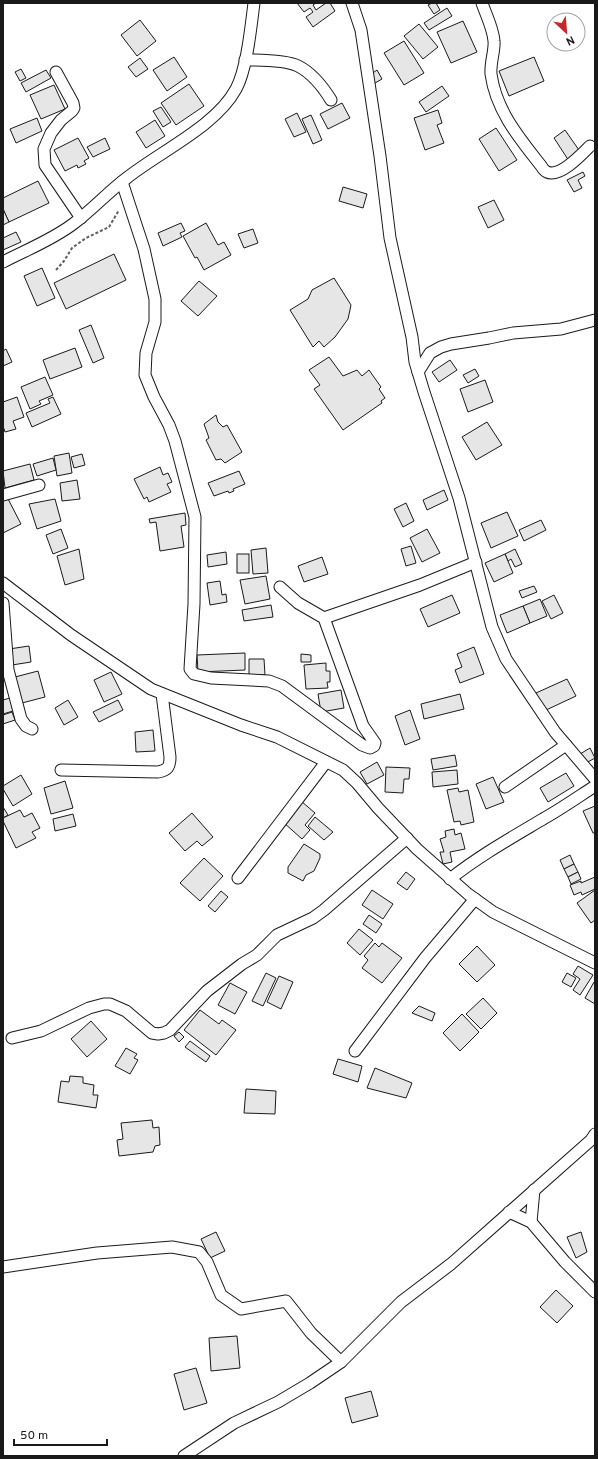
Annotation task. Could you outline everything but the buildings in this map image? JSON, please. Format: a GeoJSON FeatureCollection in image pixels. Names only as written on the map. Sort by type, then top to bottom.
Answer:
{"type":"FeatureCollection","features":[{"type":"Feature","properties":{"kind":"street"},"geometry":{"type":"LineString","coordinates":[[3,262],[72,225],[122,182],[213,118],[228,103],[237,88],[245,60],[254,3]]}},
{"type":"Feature","properties":{"kind":"street"},"geometry":{"type":"LineString","coordinates":[[352,3],[361,30],[380,156],[390,238],[406,306],[418,372],[460,498],[492,627],[506,659],[555,732],[595,779]]}},
{"type":"Feature","properties":{"kind":"street"},"geometry":{"type":"LineString","coordinates":[[482,3],[491,27],[494,42],[491,75],[502,109],[511,127],[546,172],[553,173],[571,164],[590,146]]}},
{"type":"Feature","properties":{"kind":"street"},"geometry":{"type":"LineString","coordinates":[[245,60],[271,61],[297,66],[313,76],[330,100]]}},
{"type":"Feature","properties":{"kind":"street"},"geometry":{"type":"LineString","coordinates":[[56,72],[73,103],[74,108],[72,112],[61,120],[51,133],[44,149],[45,165],[81,218]]}},
{"type":"Feature","properties":{"kind":"street"},"geometry":{"type":"LineString","coordinates":[[122,182],[144,249],[155,299],[155,322],[146,353],[145,375],[175,441],[195,517],[194,604],[190,669],[194,674],[211,678],[269,681],[282,686],[362,745],[370,748],[374,746],[375,743],[363,726],[324,618],[298,603],[280,587]]}},
{"type":"Feature","properties":{"kind":"street"},"geometry":{"type":"LineString","coordinates":[[418,372],[430,353],[441,347],[513,333],[561,329],[595,320]]}},
{"type":"Feature","properties":{"kind":"street"},"geometry":{"type":"LineString","coordinates":[[3,495],[39,485]]}},
{"type":"Feature","properties":{"kind":"street"},"geometry":{"type":"LineString","coordinates":[[324,618],[412,587],[476,562]]}},
{"type":"Feature","properties":{"kind":"street"},"geometry":{"type":"LineString","coordinates":[[3,583],[71,635],[150,689],[241,725],[277,737],[343,770],[407,838],[450,879],[475,899],[494,912],[595,963]]}},
{"type":"Feature","properties":{"kind":"street"},"geometry":{"type":"LineString","coordinates":[[3,603],[4,639],[8,670],[21,719],[26,726],[32,729]]}},
{"type":"Feature","properties":{"kind":"street"},"geometry":{"type":"LineString","coordinates":[[61,770],[158,772],[166,770],[170,766],[170,757],[162,694]]}},
{"type":"Feature","properties":{"kind":"street"},"geometry":{"type":"LineString","coordinates":[[505,787],[566,745]]}},
{"type":"Feature","properties":{"kind":"street"},"geometry":{"type":"LineString","coordinates":[[238,878],[326,762]]}},
{"type":"Feature","properties":{"kind":"street"},"geometry":{"type":"LineString","coordinates":[[450,879],[485,854],[595,786]]}},
{"type":"Feature","properties":{"kind":"street"},"geometry":{"type":"LineString","coordinates":[[12,1038],[41,1030],[78,1013],[104,1004],[110,1004],[126,1011],[152,1033],[158,1034],[170,1030],[207,991],[242,964],[257,955],[278,935],[313,918],[324,910],[407,838]]}},
{"type":"Feature","properties":{"kind":"street"},"geometry":{"type":"LineString","coordinates":[[355,1052],[426,958],[475,899]]}},
{"type":"Feature","properties":{"kind":"street"},"geometry":{"type":"LineString","coordinates":[[184,1456],[234,1423],[278,1402],[310,1384],[341,1362],[401,1302],[451,1264],[591,1140],[595,1134]]}},
{"type":"Feature","properties":{"kind":"street"},"geometry":{"type":"LineString","coordinates":[[531,1222],[534,1190]]}},
{"type":"Feature","properties":{"kind":"street"},"geometry":{"type":"LineString","coordinates":[[510,1212],[531,1222],[565,1262],[595,1292]]}},
{"type":"Feature","properties":{"kind":"street"},"geometry":{"type":"LineString","coordinates":[[3,1267],[97,1252],[172,1247],[198,1252],[207,1262],[221,1295],[241,1309],[286,1301],[310,1333],[341,1362]]}},
{"type":"Feature","properties":{"kind":"path"},"geometry":{"type":"LineString","coordinates":[[56,270],[64,262],[72,248],[86,238],[109,227],[117,212],[128,201]]}}]}
